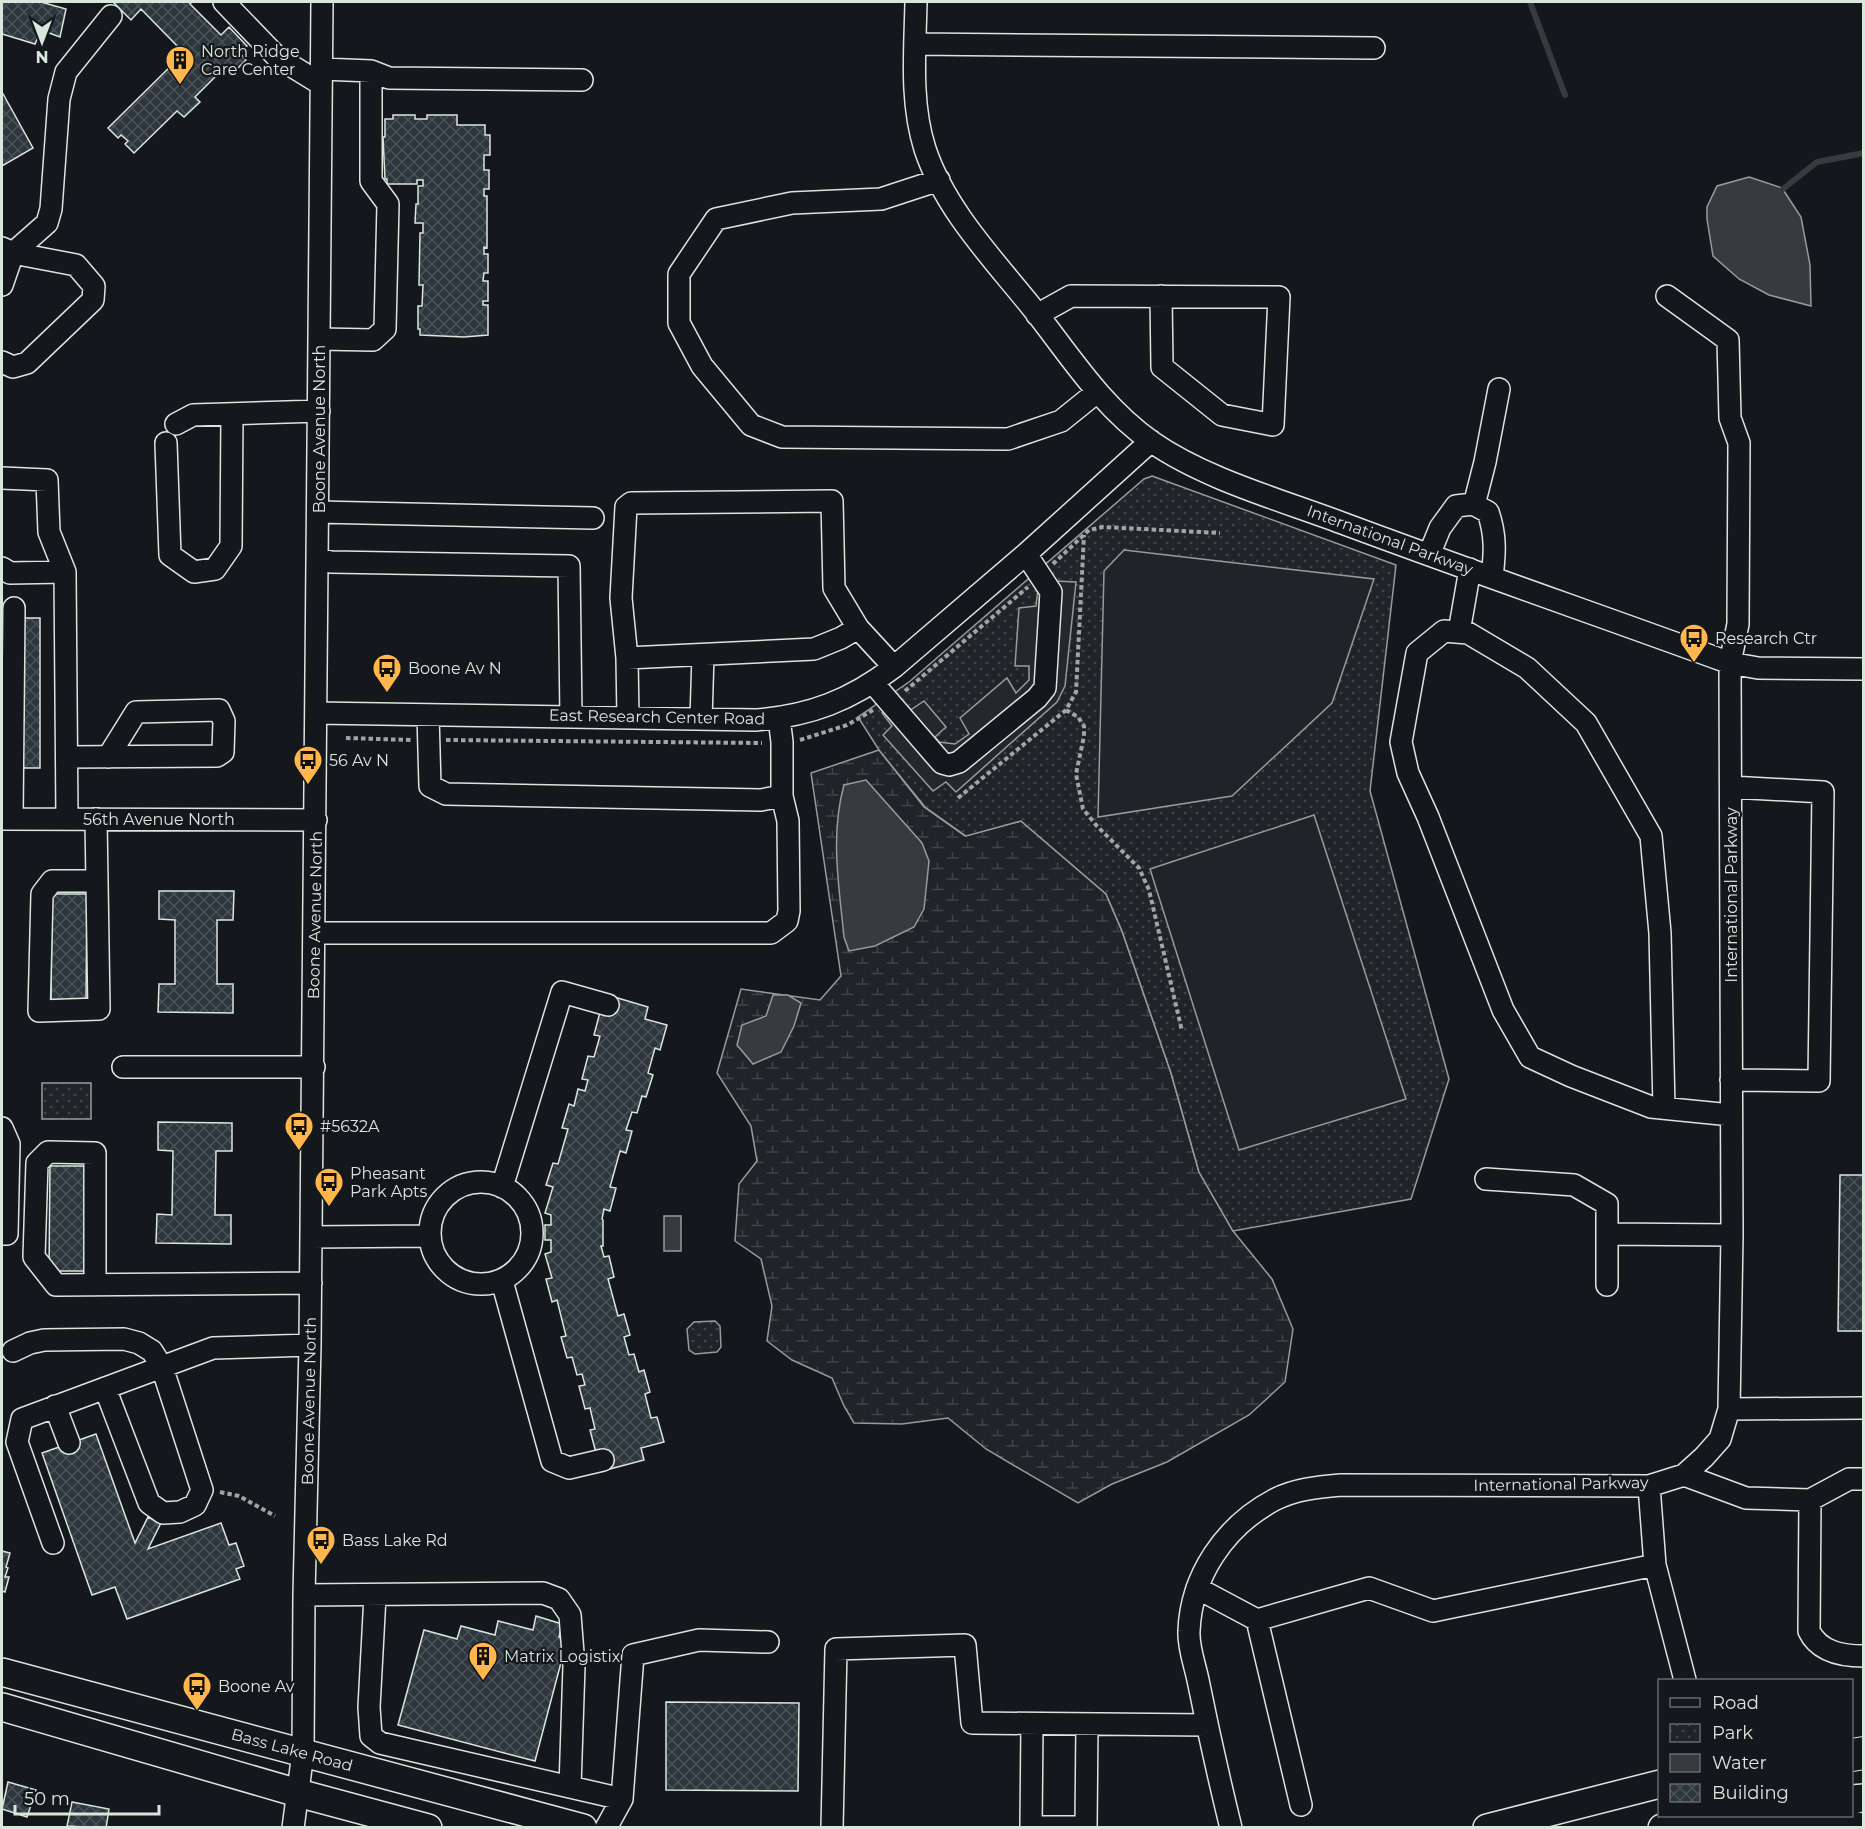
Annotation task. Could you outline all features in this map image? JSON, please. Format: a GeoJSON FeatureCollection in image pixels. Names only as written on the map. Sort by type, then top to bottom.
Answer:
{"type":"FeatureCollection","features":[{"type":"Feature","properties":{"kind":"highway"},"geometry":{"type":"LineString","coordinates":[[1715,1817],[1762,1825],[1797,1822],[1856,1827]]}},
{"type":"Feature","properties":{"kind":"main road","name":"Bass Lake Road"},"geometry":{"type":"LineString","coordinates":[[2,1672],[583,1827]]}},
{"type":"Feature","properties":{"kind":"main road"},"geometry":{"type":"LineString","coordinates":[[2,1707],[298,1793],[428,1827]]}},
{"type":"Feature","properties":{"kind":"main road"},"geometry":{"type":"LineString","coordinates":[[1487,1827],[1658,1784]]}},
{"type":"Feature","properties":{"kind":"main road"},"geometry":{"type":"LineString","coordinates":[[1662,1827],[1715,1817]]}},
{"type":"Feature","properties":{"kind":"street"},"geometry":{"type":"LineString","coordinates":[[224,2],[277,57],[321,77],[370,71],[389,78],[582,80]]}},
{"type":"Feature","properties":{"kind":"street","name":"Boone Avenue North"},"geometry":{"type":"LineString","coordinates":[[293,1827],[303,1753],[311,1283],[322,2]]}},
{"type":"Feature","properties":{"kind":"street","name":"International Parkway"},"geometry":{"type":"LineString","coordinates":[[916,2],[915,109],[926,151],[939,180],[951,204],[1097,392],[1116,412],[1152,441],[1184,461],[1223,478],[1730,663],[1732,1235],[1729,1408],[1720,1439],[1684,1475],[1649,1486],[1341,1485],[1306,1489],[1275,1499],[1247,1518],[1223,1541],[1204,1569],[1192,1601],[1189,1634],[1231,1827]]}},
{"type":"Feature","properties":{"kind":"street"},"geometry":{"type":"LineString","coordinates":[[2,285],[7,250],[47,223],[51,208],[59,99],[66,72],[111,16]]}},
{"type":"Feature","properties":{"kind":"street"},"geometry":{"type":"LineString","coordinates":[[915,44],[1374,48]]}},
{"type":"Feature","properties":{"kind":"street"},"geometry":{"type":"LineString","coordinates":[[320,339],[373,340],[385,329],[388,204],[371,181],[370,71]]}},
{"type":"Feature","properties":{"kind":"street"},"geometry":{"type":"LineString","coordinates":[[939,180],[881,199],[792,203],[716,219],[679,274],[679,323],[702,366],[751,425],[782,437],[1008,439],[1061,421],[1097,392]]}},
{"type":"Feature","properties":{"kind":"street"},"geometry":{"type":"LineString","coordinates":[[2,362],[13,367],[27,363],[93,300],[94,286],[75,265],[7,250]]}},
{"type":"Feature","properties":{"kind":"street"},"geometry":{"type":"LineString","coordinates":[[1037,315],[1071,296],[1161,296],[1279,297],[1273,425],[1222,415],[1162,367],[1161,296]]}},
{"type":"Feature","properties":{"kind":"street"},"geometry":{"type":"LineString","coordinates":[[1667,296],[1728,340],[1730,418],[1739,443],[1738,624],[1730,663],[1758,668],[1863,669]]}},
{"type":"Feature","properties":{"kind":"street"},"geometry":{"type":"LineString","coordinates":[[1474,505],[1499,389]]}},
{"type":"Feature","properties":{"kind":"street"},"geometry":{"type":"LineString","coordinates":[[231,414],[231,546],[215,569],[194,572],[170,555],[171,434],[192,415],[319,411]]}},
{"type":"Feature","properties":{"kind":"street","name":"East Research Center Road"},"geometry":{"type":"LineString","coordinates":[[316,713],[756,720],[779,718],[839,702],[873,683],[894,667],[1026,554],[1152,441]]}},
{"type":"Feature","properties":{"kind":"street"},"geometry":{"type":"LineString","coordinates":[[2,478],[47,480],[49,532],[65,572],[67,819]]}},
{"type":"Feature","properties":{"kind":"street"},"geometry":{"type":"LineString","coordinates":[[628,718],[627,658],[621,598],[626,507],[631,503],[832,501],[834,588],[858,628],[894,667]]}},
{"type":"Feature","properties":{"kind":"street"},"geometry":{"type":"LineString","coordinates":[[1429,555],[1440,528],[1456,506],[1474,505],[1488,512],[1494,528],[1496,548],[1492,577]]}},
{"type":"Feature","properties":{"kind":"street"},"geometry":{"type":"LineString","coordinates":[[318,512],[593,518]]}},
{"type":"Feature","properties":{"kind":"street"},"geometry":{"type":"LineString","coordinates":[[873,683],[942,763],[949,765],[959,762],[1037,698],[1045,688],[1052,603],[1051,592],[1026,554]]}},
{"type":"Feature","properties":{"kind":"street"},"geometry":{"type":"LineString","coordinates":[[317,559],[331,562],[569,566],[571,717]]}},
{"type":"Feature","properties":{"kind":"street"},"geometry":{"type":"LineString","coordinates":[[2,568],[9,573],[65,572]]}},
{"type":"Feature","properties":{"kind":"street"},"geometry":{"type":"LineString","coordinates":[[1459,632],[1470,569]]}},
{"type":"Feature","properties":{"kind":"street"},"geometry":{"type":"LineString","coordinates":[[7,819],[14,608]]}},
{"type":"Feature","properties":{"kind":"street"},"geometry":{"type":"LineString","coordinates":[[627,658],[814,649],[858,628]]}},
{"type":"Feature","properties":{"kind":"street"},"geometry":{"type":"LineString","coordinates":[[1664,1108],[1660,933],[1651,836],[1586,723],[1527,668],[1468,633],[1444,630],[1417,653],[1401,742],[1408,773],[1428,817],[1503,1010],[1530,1057],[1571,1077],[1641,1103],[1664,1108],[1731,1115]]}},
{"type":"Feature","properties":{"kind":"street"},"geometry":{"type":"LineString","coordinates":[[701,719],[703,655]]}},
{"type":"Feature","properties":{"kind":"street"},"geometry":{"type":"LineString","coordinates":[[67,757],[108,757],[218,756],[223,752],[224,721],[219,710],[136,712],[108,757]]}},
{"type":"Feature","properties":{"kind":"street"},"geometry":{"type":"LineString","coordinates":[[428,715],[430,786],[446,794],[761,800],[782,796]]}},
{"type":"Feature","properties":{"kind":"street"},"geometry":{"type":"LineString","coordinates":[[315,933],[771,933],[787,921],[789,911],[788,820],[782,796],[782,742],[779,718]]}},
{"type":"Feature","properties":{"kind":"street"},"geometry":{"type":"LineString","coordinates":[[1731,787],[1823,792],[1819,1081],[1731,1080]]}},
{"type":"Feature","properties":{"kind":"street","name":"56th Avenue North"},"geometry":{"type":"LineString","coordinates":[[7,819],[316,820]]}},
{"type":"Feature","properties":{"kind":"street"},"geometry":{"type":"LineString","coordinates":[[96,819],[97,881],[99,1009],[39,1011],[42,894],[52,881],[97,881]]}},
{"type":"Feature","properties":{"kind":"street"},"geometry":{"type":"LineString","coordinates":[[502,1187],[562,992],[608,1005]]}},
{"type":"Feature","properties":{"kind":"street"},"geometry":{"type":"LineString","coordinates":[[123,1066],[314,1067]]}},
{"type":"Feature","properties":{"kind":"street"},"geometry":{"type":"LineString","coordinates":[[2,1128],[9,1144],[7,1234],[2,1234]]}},
{"type":"Feature","properties":{"kind":"street"},"geometry":{"type":"LineString","coordinates":[[95,1284],[95,1153],[48,1152],[37,1163],[34,1257],[56,1285],[311,1283]]}},
{"type":"Feature","properties":{"kind":"street"},"geometry":{"type":"LineString","coordinates":[[1486,1179],[1574,1185],[1607,1204],[1607,1285]]}},
{"type":"Feature","properties":{"kind":"street"},"geometry":{"type":"LineString","coordinates":[[481,1181],[502,1187],[513,1193],[524,1205],[531,1220],[532,1238],[528,1254],[518,1268],[502,1281],[471,1284],[455,1278],[442,1267],[433,1253],[429,1236],[431,1219],[438,1204],[450,1192],[465,1184],[481,1181]]}},
{"type":"Feature","properties":{"kind":"street"},"geometry":{"type":"LineString","coordinates":[[1608,1234],[1732,1235]]}},
{"type":"Feature","properties":{"kind":"street"},"geometry":{"type":"LineString","coordinates":[[311,1237],[429,1236]]}},
{"type":"Feature","properties":{"kind":"street"},"geometry":{"type":"LineString","coordinates":[[502,1281],[552,1461],[569,1468],[603,1460]]}},
{"type":"Feature","properties":{"kind":"street"},"geometry":{"type":"LineString","coordinates":[[13,1351],[30,1343],[44,1340],[124,1340],[140,1343],[152,1351],[162,1367],[202,1490],[195,1505],[180,1512],[163,1513],[149,1503],[105,1388]]}},
{"type":"Feature","properties":{"kind":"street"},"geometry":{"type":"LineString","coordinates":[[53,1543],[16,1442],[22,1419],[213,1348],[310,1345]]}},
{"type":"Feature","properties":{"kind":"street"},"geometry":{"type":"LineString","coordinates":[[55,1406],[69,1443]]}},
{"type":"Feature","properties":{"kind":"street"},"geometry":{"type":"LineString","coordinates":[[1729,1408],[1863,1408]]}},
{"type":"Feature","properties":{"kind":"street"},"geometry":{"type":"LineString","coordinates":[[1684,1475],[1746,1498],[1810,1500],[1849,1479],[1863,1479]]}},
{"type":"Feature","properties":{"kind":"street"},"geometry":{"type":"LineString","coordinates":[[1649,1486],[1655,1565],[1685,1679]]}},
{"type":"Feature","properties":{"kind":"street"},"geometry":{"type":"LineString","coordinates":[[1810,1500],[1809,1631],[1813,1640],[1832,1652],[1863,1656]]}},
{"type":"Feature","properties":{"kind":"street"},"geometry":{"type":"LineString","coordinates":[[1197,1588],[1257,1620],[1369,1588],[1433,1611],[1655,1565]]}},
{"type":"Feature","properties":{"kind":"street"},"geometry":{"type":"LineString","coordinates":[[304,1595],[543,1593],[559,1599],[570,1615],[574,1666],[570,1787]]}},
{"type":"Feature","properties":{"kind":"street"},"geometry":{"type":"LineString","coordinates":[[375,1596],[369,1707],[371,1736],[380,1743],[622,1800]]}},
{"type":"Feature","properties":{"kind":"street"},"geometry":{"type":"LineString","coordinates":[[1257,1620],[1301,1805]]}},
{"type":"Feature","properties":{"kind":"street"},"geometry":{"type":"LineString","coordinates":[[606,1827],[622,1800],[633,1655],[699,1640],[768,1642]]}},
{"type":"Feature","properties":{"kind":"street"},"geometry":{"type":"LineString","coordinates":[[832,1817],[836,1649],[965,1645],[972,1723],[1207,1725]]}},
{"type":"Feature","properties":{"kind":"street"},"geometry":{"type":"LineString","coordinates":[[1032,1724],[1031,1827],[1086,1827],[1087,1725]]}},
{"type":"Feature","properties":{"kind":"path"},"geometry":{"type":"LineString","coordinates":[[346,738],[782,742],[804,739],[847,725],[912,686],[1041,576],[1089,530],[1103,526],[1220,533]]}},
{"type":"Feature","properties":{"kind":"path"},"geometry":{"type":"LineString","coordinates":[[1066,710],[1078,717],[1084,726],[1076,774],[1083,809],[1139,868],[1149,890],[1182,1031]]}},
{"type":"Feature","properties":{"kind":"path"},"geometry":{"type":"LineString","coordinates":[[202,1490],[239,1496],[275,1516]]}},
{"type":"Feature","properties":{"kind":"green space"},"geometry":{"type":"Polygon","coordinates":[[[1152,476],[1396,565],[1370,791],[1449,1079],[1411,1199],[1233,1231],[1199,1172],[1171,1073],[1122,931],[1106,894],[1021,821],[966,836],[925,807],[879,750],[858,717],[909,682],[1144,479],[1152,476]]]}},
{"type":"Feature","properties":{"kind":"green space"},"geometry":{"type":"Polygon","coordinates":[[[1124,550],[1374,579],[1332,703],[1232,796],[1098,817],[1104,571],[1124,550]]]}},
{"type":"Feature","properties":{"kind":"green space"},"geometry":{"type":"Polygon","coordinates":[[[879,750],[924,807],[965,836],[1021,821],[1106,894],[1122,931],[1171,1073],[1199,1172],[1233,1231],[1272,1279],[1293,1329],[1285,1382],[1249,1415],[1167,1462],[1112,1484],[1078,1503],[986,1449],[948,1418],[902,1424],[854,1423],[832,1378],[792,1360],[767,1341],[772,1306],[761,1259],[735,1241],[739,1184],[757,1161],[751,1126],[717,1073],[741,989],[820,1000],[841,976],[811,773],[879,750]]]}},
{"type":"Feature","properties":{"kind":"green space"},"geometry":{"type":"Polygon","coordinates":[[[1314,815],[1406,1099],[1239,1150],[1150,869],[1314,815]]]}},
{"type":"Feature","properties":{"kind":"green space"},"geometry":{"type":"Polygon","coordinates":[[[42,1083],[91,1083],[91,1119],[42,1119],[42,1083]]]}},
{"type":"Feature","properties":{"kind":"green space"},"geometry":{"type":"Polygon","coordinates":[[[715,1321],[720,1326],[721,1347],[717,1352],[695,1354],[689,1350],[687,1329],[694,1322],[715,1321]]]}},
{"type":"Feature","properties":{"kind":"shaded area"},"geometry":{"type":"Polygon","coordinates":[[[1051,575],[1056,581],[1076,582],[1065,686],[1057,702],[956,792],[946,782],[933,791],[883,735],[892,726],[882,713],[901,699],[909,711],[924,701],[946,727],[935,737],[939,742],[955,744],[969,734],[960,718],[1007,678],[1016,693],[1029,680],[1029,666],[1015,666],[1019,608],[1036,606],[1038,589],[1051,575]]]}},
{"type":"Feature","properties":{"kind":"water"},"geometry":{"type":"Polygon","coordinates":[[[1749,177],[1782,188],[1801,217],[1810,265],[1811,306],[1769,295],[1739,279],[1713,256],[1707,207],[1717,186],[1749,177]]]}},
{"type":"Feature","properties":{"kind":"water"},"geometry":{"type":"Polygon","coordinates":[[[866,780],[922,843],[929,861],[924,909],[914,927],[875,946],[849,951],[844,937],[838,880],[837,823],[844,785],[866,780]]]}},
{"type":"Feature","properties":{"kind":"water"},"geometry":{"type":"Polygon","coordinates":[[[773,995],[788,995],[801,1003],[794,1026],[781,1052],[753,1064],[737,1045],[742,1025],[766,1016],[773,995]]]}},
{"type":"Feature","properties":{"kind":"water"},"geometry":{"type":"Polygon","coordinates":[[[664,1216],[681,1216],[681,1251],[664,1251],[664,1216]]]}},
{"type":"Feature","properties":{"kind":"building"},"geometry":{"type":"Polygon","coordinates":[[[2,2],[41,2],[66,9],[60,37],[41,30],[35,44],[2,34],[2,2]]]}},
{"type":"Feature","properties":{"kind":"building","name":"North Ridge Care Center"},"geometry":{"type":"Polygon","coordinates":[[[113,2],[192,2],[190,4],[221,35],[229,27],[247,46],[240,53],[246,60],[233,73],[226,66],[195,97],[200,102],[184,117],[177,111],[134,153],[125,144],[128,141],[121,135],[118,138],[108,128],[184,53],[141,9],[131,20],[113,2]]]}},
{"type":"Feature","properties":{"kind":"building"},"geometry":{"type":"Polygon","coordinates":[[[2,92],[33,148],[2,166],[2,92]]]}},
{"type":"Feature","properties":{"kind":"building"},"geometry":{"type":"Polygon","coordinates":[[[393,115],[415,115],[415,119],[427,119],[427,115],[457,115],[457,125],[485,125],[485,135],[490,135],[490,155],[484,155],[484,170],[489,170],[489,189],[484,189],[484,196],[487,196],[487,248],[484,247],[484,254],[488,254],[488,273],[484,273],[483,281],[488,281],[488,301],[483,301],[483,305],[488,305],[488,335],[464,337],[420,335],[418,306],[422,306],[423,285],[419,285],[420,233],[423,233],[423,223],[415,223],[418,186],[423,186],[423,180],[417,180],[417,184],[387,184],[383,137],[385,137],[385,119],[393,119],[393,115]]]}},
{"type":"Feature","properties":{"kind":"building"},"geometry":{"type":"Polygon","coordinates":[[[23,618],[40,618],[40,768],[22,768],[23,618]]]}},
{"type":"Feature","properties":{"kind":"building"},"geometry":{"type":"Polygon","coordinates":[[[159,891],[234,891],[233,920],[217,920],[217,984],[233,984],[233,1013],[158,1012],[159,984],[175,984],[175,920],[159,919],[159,891]]]}},
{"type":"Feature","properties":{"kind":"building"},"geometry":{"type":"Polygon","coordinates":[[[52,894],[87,894],[86,1000],[51,1000],[52,894]]]}},
{"type":"Feature","properties":{"kind":"building"},"geometry":{"type":"Polygon","coordinates":[[[611,996],[648,1007],[645,1019],[667,1025],[660,1050],[655,1048],[648,1073],[653,1075],[646,1097],[642,1096],[637,1113],[632,1112],[626,1130],[632,1131],[626,1153],[620,1151],[610,1187],[616,1188],[610,1211],[604,1209],[603,1246],[601,1246],[604,1257],[609,1256],[614,1277],[608,1279],[618,1316],[624,1314],[630,1335],[624,1337],[629,1355],[634,1354],[639,1372],[644,1370],[650,1392],[645,1394],[651,1418],[657,1417],[664,1442],[641,1448],[644,1460],[606,1470],[601,1452],[596,1453],[590,1430],[595,1429],[590,1408],[585,1409],[579,1386],[585,1385],[582,1374],[577,1375],[572,1357],[567,1358],[561,1337],[566,1336],[557,1300],[552,1302],[546,1279],[552,1278],[545,1254],[551,1252],[551,1240],[545,1240],[545,1225],[551,1225],[551,1215],[545,1213],[553,1187],[546,1185],[553,1163],[558,1164],[568,1129],[562,1128],[569,1104],[574,1106],[578,1089],[585,1091],[588,1080],[582,1079],[588,1056],[594,1057],[600,1036],[594,1035],[600,1012],[611,996]]]}},
{"type":"Feature","properties":{"kind":"building"},"geometry":{"type":"Polygon","coordinates":[[[158,1122],[232,1123],[232,1151],[216,1151],[215,1215],[231,1215],[231,1244],[156,1243],[157,1214],[172,1215],[173,1151],[158,1150],[158,1122]]]}},
{"type":"Feature","properties":{"kind":"building"},"geometry":{"type":"Polygon","coordinates":[[[50,1166],[85,1166],[84,1271],[49,1271],[50,1166]]]}},
{"type":"Feature","properties":{"kind":"building"},"geometry":{"type":"Polygon","coordinates":[[[1840,1175],[1864,1175],[1864,1331],[1838,1331],[1840,1175]]]}},
{"type":"Feature","properties":{"kind":"building"},"geometry":{"type":"Polygon","coordinates":[[[96,1434],[135,1543],[148,1517],[161,1523],[148,1549],[221,1523],[229,1545],[236,1543],[244,1566],[236,1569],[240,1579],[127,1619],[115,1587],[92,1595],[42,1453],[96,1434]]]}},
{"type":"Feature","properties":{"kind":"building"},"geometry":{"type":"Polygon","coordinates":[[[2,1551],[10,1553],[6,1567],[8,1568],[5,1577],[9,1577],[5,1592],[2,1591],[2,1551]]]}},
{"type":"Feature","properties":{"kind":"building","name":"Matrix Logistix"},"geometry":{"type":"Polygon","coordinates":[[[536,1616],[562,1624],[559,1637],[567,1640],[535,1761],[398,1725],[424,1630],[457,1639],[461,1626],[495,1635],[498,1621],[533,1630],[536,1616]]]}},
{"type":"Feature","properties":{"kind":"building"},"geometry":{"type":"Polygon","coordinates":[[[666,1702],[799,1703],[798,1791],[666,1790],[666,1702]]]}},
{"type":"Feature","properties":{"kind":"building"},"geometry":{"type":"Polygon","coordinates":[[[8,1782],[36,1790],[27,1817],[2,1809],[8,1782]]]}},
{"type":"Feature","properties":{"kind":"building"},"geometry":{"type":"Polygon","coordinates":[[[72,1802],[109,1809],[106,1828],[67,1826],[72,1802]]]}},
{"type":"Feature","properties":{"kind":"waterway"},"geometry":{"type":"LineString","coordinates":[[1530,2],[1565,95]]}},
{"type":"Feature","properties":{"kind":"waterway"},"geometry":{"type":"LineString","coordinates":[[1783,189],[1817,162],[1864,153]]}},
{"type":"Feature","properties":{"kind":"place","name":"North Ridge Care Center"},"geometry":{"type":"Point","coordinates":[180,86]}},
{"type":"Feature","properties":{"kind":"place","name":"Research Ctr"},"geometry":{"type":"Point","coordinates":[1694,664]}},
{"type":"Feature","properties":{"kind":"place","name":"Boone Av N"},"geometry":{"type":"Point","coordinates":[387,694]}},
{"type":"Feature","properties":{"kind":"place","name":"56 Av N"},"geometry":{"type":"Point","coordinates":[308,786]}},
{"type":"Feature","properties":{"kind":"place","name":"#5632A"},"geometry":{"type":"Point","coordinates":[299,1152]}},
{"type":"Feature","properties":{"kind":"place","name":"Pheasant Park Apts"},"geometry":{"type":"Point","coordinates":[329,1208]}},
{"type":"Feature","properties":{"kind":"place","name":"Bass Lake Rd"},"geometry":{"type":"Point","coordinates":[321,1566]}},
{"type":"Feature","properties":{"kind":"place","name":"Matrix Logistix"},"geometry":{"type":"Point","coordinates":[483,1682]}},
{"type":"Feature","properties":{"kind":"place","name":"Boone Av"},"geometry":{"type":"Point","coordinates":[197,1712]}}]}
